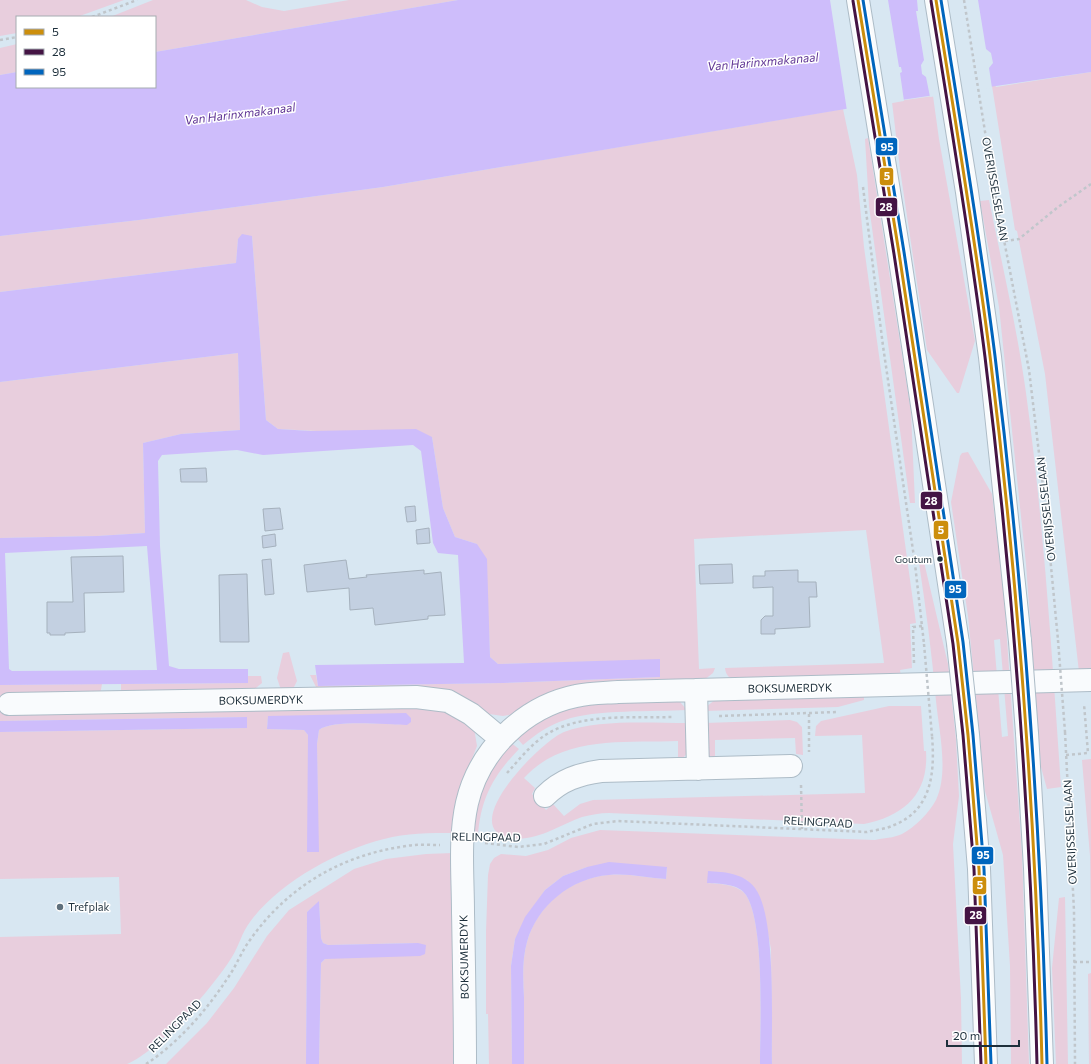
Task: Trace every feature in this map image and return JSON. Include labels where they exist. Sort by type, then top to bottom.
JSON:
[{"type":"main road","points":[[858,0],[880,133],[958,643],[968,735],[979,869],[986,1064]]},
{"type":"main road","points":[[936,0],[967,192],[990,357],[1020,641],[1035,868],[1042,1064]]},
{"type":"main road","name":"BOKSUMERDYK","points":[[465,1064],[474,843],[466,804],[480,769],[501,739],[518,723],[536,712],[576,696],[618,692],[1091,680]]},
{"type":"main road","points":[[696,690],[698,768]]},
{"type":"main road","name":"BOKSUMERDYK","points":[[4,704],[416,697],[448,701],[471,714],[501,739]]},
{"type":"main road","points":[[545,796],[564,781],[588,773],[800,762]]},
{"type":"path","points":[[95,16],[137,0]]},
{"type":"path","name":"OVERIJSSELSELAAN","points":[[964,0],[994,188],[1022,331],[1034,406],[1058,640],[1065,732],[1072,847],[1075,1064]]},
{"type":"path","points":[[0,40],[16,37]]},
{"type":"path","points":[[863,180],[865,215],[922,626],[912,627],[915,668]]},
{"type":"path","points":[[1005,241],[1019,239],[1058,207],[1091,184]]},
{"type":"path","points":[[906,507],[910,506]]},
{"type":"path","name":"RELINGPAAD","points":[[146,1064],[192,1024],[228,978],[249,941],[268,916],[286,897],[305,884],[336,867],[362,856],[407,846],[474,843],[518,847],[544,844],[593,824],[618,821],[867,832],[894,825],[910,816],[928,795],[934,760],[922,626]]},
{"type":"path","points":[[1060,696],[1068,696]]},
{"type":"path","points":[[928,700],[936,700]]},
{"type":"path","points":[[1066,755],[1088,753],[1084,706]]},
{"type":"path","points":[[503,779],[526,752],[547,734],[569,725],[597,719],[809,714],[840,711]]},
{"type":"path","points":[[800,762],[809,714]]},
{"type":"path","points":[[802,799],[802,829]]},
{"type":"path","points":[[474,843],[485,836]]},
{"type":"path","points":[[1074,962],[1091,962]]},
{"type":"shaded area","points":[[0,0],[124,0],[80,16],[16,16],[16,33],[0,36]]},
{"type":"shaded area","points":[[153,0],[246,0],[262,7],[284,11],[349,0],[458,0],[156,52],[156,16],[113,16]]},
{"type":"shaded area","points":[[16,44],[16,72],[0,75],[0,48]]},
{"type":"shaded area","points":[[1091,72],[1091,672],[1079,672],[1045,374],[1017,231],[1015,230],[992,86],[995,85],[996,87]]},
{"type":"shaded area","points":[[933,96],[939,139],[975,341],[959,393],[957,393],[927,350],[900,169],[892,102]]},
{"type":"shaded area","points":[[843,109],[857,175],[864,247],[916,623],[910,624],[912,668],[900,670],[901,676],[734,680],[728,676],[725,670],[725,668],[884,663],[866,530],[694,539],[699,669],[715,668],[713,673],[704,680],[503,716],[317,689],[310,675],[316,675],[318,686],[503,683],[660,677],[660,660],[498,664],[490,657],[489,628],[477,544],[455,537],[443,508],[432,437],[278,429],[266,420],[252,236],[238,239],[236,263],[0,292],[0,236],[139,220],[383,187]]},
{"type":"shaded area","points":[[868,138],[911,412],[915,503],[910,503],[869,206],[865,139]]},
{"type":"shaded area","points":[[989,200],[1018,344],[1026,393],[1038,491],[1047,590],[1061,787],[1047,789],[1041,767],[1026,564],[999,307],[980,201]]},
{"type":"shaded area","points":[[238,353],[240,430],[181,434],[143,443],[145,533],[97,536],[0,538],[0,382]]},
{"type":"shaded area","points":[[968,452],[992,494],[1004,597],[1022,854],[1029,1064],[1011,1064],[1010,966],[1003,855],[985,791],[968,616],[951,502],[960,456],[962,453]],"holes":[[[1000,639],[1008,736],[1002,737],[994,640]]]},
{"type":"shaded area","points":[[924,562],[948,664],[956,740],[959,796],[953,844],[961,999],[962,1064],[772,1064],[771,949],[763,908],[747,880],[707,883],[728,885],[743,891],[752,909],[759,951],[761,1001],[760,1064],[524,1064],[523,976],[525,949],[532,929],[547,905],[569,888],[594,877],[608,875],[630,875],[666,879],[667,868],[587,867],[563,876],[545,890],[515,939],[511,966],[512,1064],[489,1064],[488,1014],[486,1014],[488,875],[490,864],[494,858],[501,854],[526,856],[548,850],[571,838],[600,830],[875,840],[902,834],[916,824],[925,815],[936,800],[940,789],[943,765],[931,649],[919,563]]},
{"type":"shaded area","points":[[289,652],[297,681],[293,689],[281,690],[277,678],[283,653]]},
{"type":"shaded area","points":[[248,676],[261,676],[262,683],[252,691],[121,692],[121,684],[247,683]]},
{"type":"shaded area","points":[[102,684],[100,695],[0,696],[0,685]]},
{"type":"shaded area","points":[[864,696],[864,700],[838,707],[704,711],[706,707],[716,699]]},
{"type":"shaded area","points":[[675,700],[680,702],[687,710],[624,712],[577,716],[548,727],[523,745],[515,736],[552,714],[579,706],[620,701]]},
{"type":"shaded area","points":[[405,704],[443,709],[474,728],[477,746],[460,789],[453,815],[453,833],[409,834],[366,844],[329,860],[293,881],[262,907],[245,930],[234,953],[224,969],[184,1017],[154,1046],[140,1057],[127,1064],[0,1064],[0,937],[121,934],[119,877],[0,879],[0,732],[246,728],[247,717],[0,721],[0,711],[306,707]],"holes":[[[268,717],[407,725],[348,724],[326,727],[319,730],[317,744],[318,852],[308,735],[304,730],[267,729]]]},
{"type":"shaded area","points":[[889,706],[921,706],[924,751],[926,751],[926,766],[918,791],[911,801],[902,809],[891,815],[864,824],[606,813],[582,817],[548,832],[529,838],[520,839],[510,838],[496,831],[492,818],[497,802],[508,785],[522,767],[538,751],[564,732],[577,728],[608,723],[687,723],[687,753],[684,757],[678,758],[678,741],[616,742],[595,744],[557,754],[540,764],[524,778],[535,788],[532,794],[546,810],[553,804],[564,816],[580,804],[593,800],[865,793],[862,735],[815,736],[816,726],[821,721]]},
{"type":"shaded area","points":[[790,720],[797,722],[802,727],[803,755],[796,754],[795,738],[715,740],[715,757],[709,757],[706,754],[705,723]]},
{"type":"shaded area","points":[[510,742],[519,749],[495,778],[490,788],[482,810],[478,835],[471,833],[479,790]]},
{"type":"shaded area","points":[[1091,759],[1091,939],[1090,856],[1082,760]]},
{"type":"shaded area","points":[[453,853],[453,1064],[319,1064],[321,963],[330,957],[418,943],[328,945],[323,943],[321,938],[319,902],[307,912],[306,1064],[166,1064],[207,1023],[234,988],[267,936],[289,910],[354,869],[386,859],[426,854]]},
{"type":"shaded area","points":[[1065,897],[1068,1064],[1056,1064],[1052,968],[1059,898]]},
{"type":"shaded area","points":[[1091,973],[1091,1064],[1089,1064],[1088,974]]},
{"type":"water","name":"Van Harinxmakanaal","points":[[458,0],[1091,0],[1091,72],[881,103],[383,187],[139,220],[0,236],[0,75],[16,72],[16,88],[156,88],[156,52]]},
{"type":"water","points":[[242,234],[252,236],[266,420],[278,429],[311,431],[416,429],[432,437],[443,508],[455,537],[477,544],[487,559],[490,657],[498,664],[660,659],[660,677],[503,683],[318,686],[315,665],[464,663],[458,555],[438,553],[433,543],[421,451],[413,445],[263,455],[237,450],[162,455],[158,461],[160,546],[169,666],[179,669],[248,669],[248,683],[0,685],[0,538],[97,536],[145,533],[143,443],[181,434],[240,430],[238,353],[0,382],[0,292],[236,263],[238,239]],"holes":[[[147,546],[157,670],[12,671],[9,669],[5,553]]]},
{"type":"water","points":[[406,713],[411,718],[411,722],[407,725],[348,724],[326,727],[319,730],[317,744],[319,852],[307,852],[308,735],[304,730],[267,729],[268,716]]},
{"type":"water","points":[[247,717],[247,728],[0,732],[0,721]]},
{"type":"water","points":[[609,862],[667,867],[666,879],[623,875],[595,877],[569,888],[547,906],[532,929],[525,949],[523,970],[524,1064],[512,1064],[511,966],[515,939],[525,917],[545,890],[563,876],[587,867]]},
{"type":"water","points":[[708,871],[740,876],[755,888],[762,902],[767,922],[770,946],[772,1064],[760,1064],[761,1002],[759,951],[752,909],[746,895],[738,888],[723,884],[707,883]]},
{"type":"water","points":[[319,901],[321,938],[323,943],[328,945],[418,943],[426,945],[425,954],[420,956],[325,959],[321,963],[319,1064],[306,1064],[307,912]]},
{"type":"pier","points":[[830,0],[888,0],[899,67],[901,67],[902,72],[900,73],[904,101],[847,111]]},
{"type":"pier","points":[[917,0],[978,0],[986,49],[991,53],[993,63],[989,68],[992,88],[930,97],[926,77],[922,74],[921,65],[924,60],[916,11],[918,11]]},
{"type":"building","points":[[206,468],[207,482],[181,482],[180,469]]},
{"type":"building","points":[[415,506],[416,521],[407,522],[405,507]]},
{"type":"building","points":[[280,508],[283,529],[265,531],[263,509]]},
{"type":"building","points":[[429,528],[430,543],[417,544],[416,530]]},
{"type":"building","points":[[275,534],[276,546],[263,548],[262,536]]},
{"type":"building","points":[[123,556],[124,592],[84,593],[85,632],[65,633],[65,635],[50,635],[50,633],[47,633],[47,602],[73,602],[71,557]]},
{"type":"building","points":[[271,559],[274,594],[265,595],[262,560]]},
{"type":"building","points":[[346,560],[349,579],[367,577],[366,575],[424,570],[424,574],[441,572],[445,615],[428,616],[428,619],[375,625],[373,608],[350,610],[349,588],[307,592],[304,565]]},
{"type":"building","points":[[732,564],[733,583],[700,584],[699,565]]},
{"type":"building","points":[[798,570],[798,582],[816,582],[817,597],[809,597],[810,627],[775,629],[775,634],[761,634],[761,620],[765,616],[773,616],[773,587],[753,588],[753,576],[765,576],[765,571]]},
{"type":"building","points":[[247,574],[249,642],[220,642],[219,575]]},
{"type":"transit line","name":"5","points":[[858,0],[899,253],[958,643],[968,735],[979,869],[986,1064]]},
{"type":"transit line","name":"95","points":[[863,0],[904,252],[963,642],[973,735],[984,869],[991,1064]]},
{"type":"transit line","name":"5","points":[[936,0],[978,267],[990,356],[1010,532],[1031,798],[1042,1064]]},
{"type":"transit line","name":"95","points":[[941,0],[983,267],[995,356],[1015,532],[1036,798],[1047,1064]]},
{"type":"transit line","name":"28","points":[[853,1],[894,254],[953,644],[963,735],[974,869],[981,1064]]},
{"type":"transit line","name":"28","points":[[931,1],[973,268],[985,357],[1005,533],[1026,798],[1037,1064]]},
{"type":"place","name":"Goutum","points":[[940,559]]},
{"type":"place","name":"Trefplak","points":[[60,907]]}]
